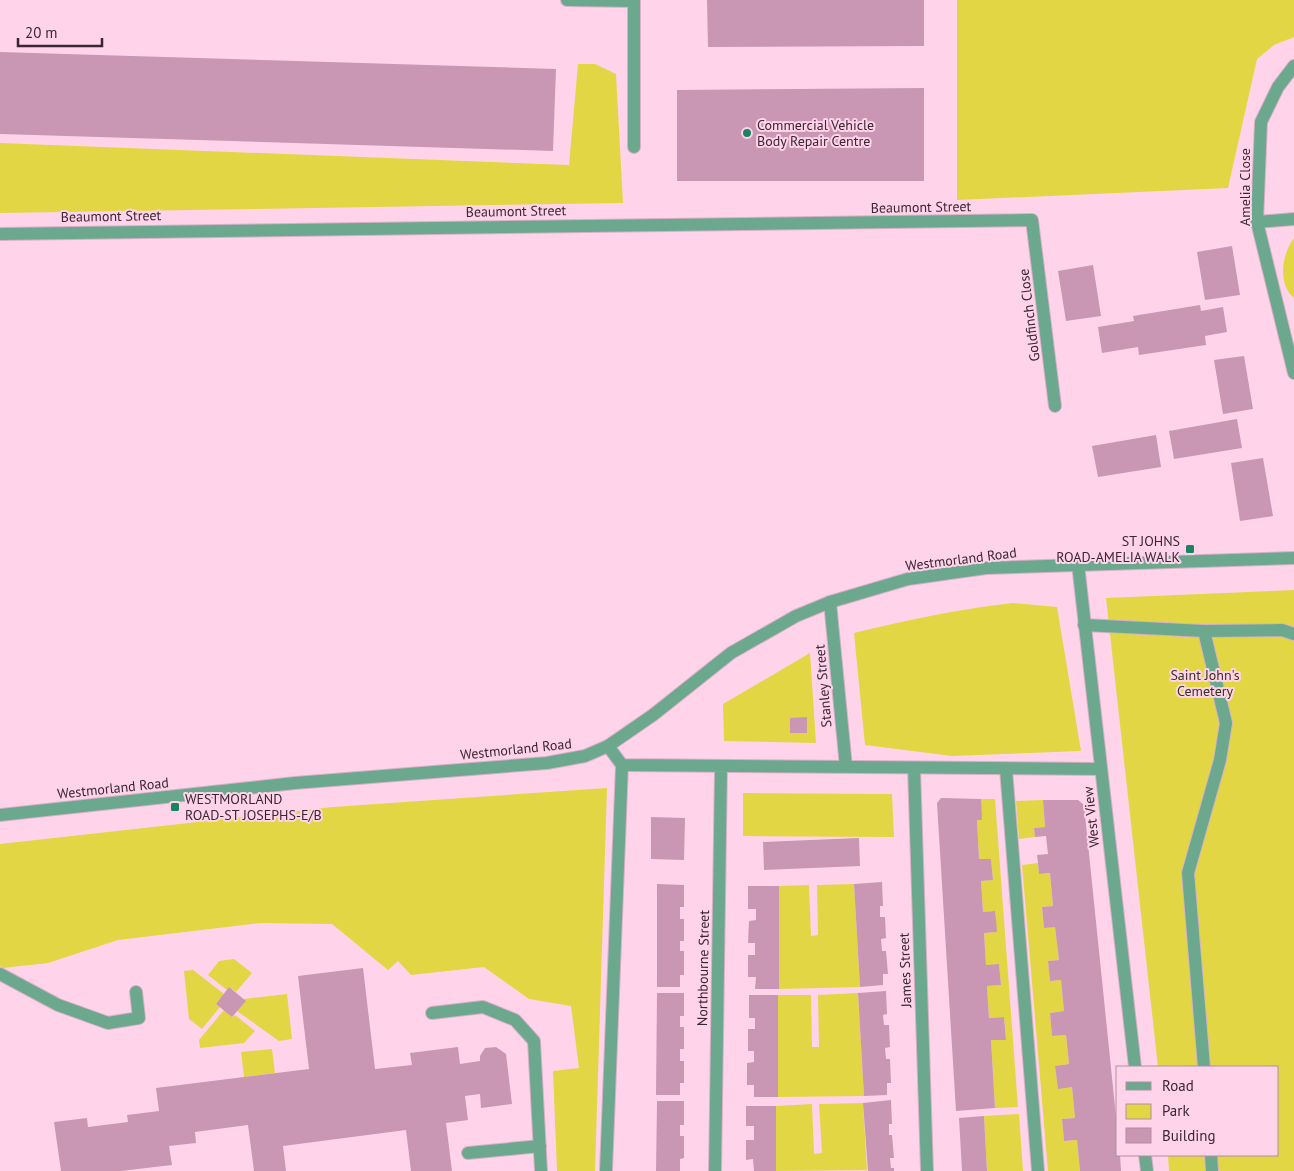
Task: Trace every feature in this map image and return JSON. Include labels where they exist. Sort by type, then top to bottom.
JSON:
[{"type":"street","points":[[566,0],[634,1],[634,147]]},
{"type":"street","name":"Amelia Close","points":[[1294,66],[1278,87],[1261,122],[1256,222],[1294,373]]},
{"type":"street","points":[[1256,222],[1294,219]]},
{"type":"street","name":"Beaumont Street","points":[[0,234],[16,232],[1032,220]]},
{"type":"street","name":"Goldfinch Close","points":[[1032,220],[1055,406]]},
{"type":"street","name":"Westmorland Road","points":[[0,815],[295,783],[547,763],[585,756],[608,746],[653,715],[731,653],[796,616],[830,602],[908,579],[986,568],[1294,558]]},
{"type":"street","name":"West View","points":[[1078,564],[1135,1066]]},
{"type":"street","name":"Stanley Street","points":[[830,602],[846,767]]},
{"type":"street","points":[[1084,625],[1204,631],[1282,630],[1294,634]]},
{"type":"street","points":[[1204,631],[1226,723],[1220,760],[1188,873],[1204,1066]]},
{"type":"street","points":[[606,1171],[622,765],[608,746]]},
{"type":"street","points":[[622,765],[1101,769]]},
{"type":"street","name":"Northbourne Street","points":[[714,1171],[721,766]]},
{"type":"street","name":"James Street","points":[[914,768],[927,1171]]},
{"type":"street","points":[[1006,769],[1038,1171]]},
{"type":"street","points":[[0,974],[58,1005],[108,1023],[140,1018],[136,992]]},
{"type":"street","points":[[432,1013],[483,1007],[516,1020],[534,1041],[541,1171]]},
{"type":"street","points":[[468,1153],[540,1146]]},
{"type":"street","points":[[1145,1156],[1147,1171]]},
{"type":"street","points":[[1210,1156],[1212,1171]]},
{"type":"green space","points":[[957,0],[1294,0],[1294,37],[1274,45],[1257,59],[1228,188],[957,200]]},
{"type":"green space","points":[[578,64],[595,64],[616,74],[623,203],[0,213],[0,143],[569,165]]},
{"type":"green space","points":[[1294,238],[1294,298],[1285,285],[1283,268],[1284,260]]},
{"type":"green space","name":"Saint John's Cemetery","points":[[1294,590],[1294,1171],[1169,1171],[1168,1156],[1279,1156],[1279,1066],[1158,1066],[1106,598]]},
{"type":"green space","points":[[1013,603],[1057,607],[1081,751],[952,756],[865,745],[854,633],[933,615]]},
{"type":"green space","points":[[810,653],[816,743],[724,741],[723,704]]},
{"type":"green space","points":[[607,788],[595,1171],[557,1171],[553,1071],[579,1068],[571,1006],[529,999],[484,967],[411,975],[398,961],[388,970],[332,924],[261,923],[118,940],[48,963],[3,968],[0,966],[0,844],[333,807]]},
{"type":"green space","points":[[743,793],[892,794],[894,837],[743,836]]},
{"type":"green space","points":[[981,799],[995,799],[1018,1107],[995,1108],[991,1040],[1006,1039],[1004,1017],[989,1018],[987,986],[1001,985],[999,965],[986,965],[984,933],[996,932],[995,911],[983,912],[981,881],[993,880],[991,859],[979,859],[977,820]]},
{"type":"green space","points":[[1043,800],[1045,827],[1034,828],[1035,837],[1019,839],[1016,801]]},
{"type":"green space","points":[[1038,863],[1039,874],[1050,873],[1053,906],[1042,907],[1044,927],[1055,927],[1059,960],[1048,961],[1050,981],[1061,980],[1064,1011],[1050,1013],[1052,1036],[1066,1035],[1069,1064],[1055,1066],[1058,1088],[1072,1087],[1075,1118],[1062,1119],[1064,1141],[1077,1140],[1080,1171],[1048,1171],[1022,865]]},
{"type":"green space","points":[[854,884],[860,987],[779,989],[779,886],[809,885],[811,936],[818,935],[817,885]]},
{"type":"green space","points":[[234,959],[252,973],[236,992],[229,987],[227,990],[208,975],[219,961]]},
{"type":"green space","points":[[193,970],[224,994],[216,1004],[220,1007],[202,1029],[189,1019],[184,971]]},
{"type":"green space","points":[[858,993],[864,1096],[778,1097],[778,995],[811,995],[812,1047],[819,1047],[818,995]]},
{"type":"green space","points":[[287,994],[292,1039],[279,1041],[237,1011],[244,999]]},
{"type":"green space","points":[[224,1010],[232,1017],[235,1015],[255,1031],[244,1043],[200,1048],[199,1040]]},
{"type":"green space","points":[[272,1049],[275,1073],[244,1077],[241,1052]]},
{"type":"green space","points":[[863,1103],[867,1170],[776,1171],[776,1106],[812,1104],[814,1154],[822,1153],[819,1104]]},
{"type":"green space","points":[[1019,1114],[1023,1171],[987,1171],[984,1116]]},
{"type":"building","points":[[707,0],[924,0],[924,46],[708,47]]},
{"type":"building","points":[[0,52],[556,69],[553,151],[0,134]]},
{"type":"building","points":[[924,88],[924,181],[677,181],[677,90]]},
{"type":"building","points":[[1232,246],[1240,295],[1205,300],[1197,252]]},
{"type":"building","points":[[1093,265],[1101,316],[1066,321],[1058,271]]},
{"type":"building","points":[[1200,305],[1201,311],[1223,307],[1227,332],[1205,336],[1206,345],[1139,355],[1138,347],[1102,353],[1098,327],[1134,321],[1133,316]]},
{"type":"building","points":[[1244,356],[1253,409],[1223,414],[1214,360]]},
{"type":"building","points":[[1237,419],[1242,448],[1174,459],[1169,431]]},
{"type":"building","points":[[1156,435],[1161,467],[1098,477],[1092,446]]},
{"type":"building","points":[[1263,458],[1273,516],[1240,521],[1231,463]]},
{"type":"building","points":[[807,717],[807,733],[790,733],[790,718]]},
{"type":"building","points":[[941,798],[981,799],[982,820],[977,820],[979,859],[991,859],[993,880],[981,881],[983,912],[995,911],[997,932],[984,933],[986,965],[999,964],[1001,985],[987,986],[989,1018],[1004,1017],[1006,1040],[991,1040],[995,1108],[956,1111],[937,803]]},
{"type":"building","points":[[1043,800],[1078,800],[1084,805],[1116,1117],[1116,1156],[1120,1156],[1121,1171],[1080,1171],[1077,1140],[1064,1141],[1062,1119],[1075,1118],[1072,1087],[1058,1089],[1055,1066],[1069,1064],[1066,1035],[1052,1036],[1050,1013],[1064,1011],[1061,980],[1050,981],[1049,972],[1048,961],[1059,960],[1055,927],[1044,928],[1042,907],[1053,906],[1050,873],[1039,874],[1037,855],[1048,854],[1046,836],[1035,837],[1034,828],[1045,827]]},
{"type":"building","points":[[651,817],[685,818],[684,860],[651,859]]},
{"type":"building","points":[[859,838],[860,866],[764,870],[763,842]]},
{"type":"building","points":[[882,882],[883,906],[880,906],[880,917],[885,917],[886,938],[881,939],[882,951],[886,951],[888,974],[883,974],[883,985],[860,987],[854,884]]},
{"type":"building","points":[[657,884],[684,885],[684,907],[680,907],[680,919],[684,919],[684,941],[680,941],[680,951],[684,951],[684,975],[680,975],[680,987],[657,987]]},
{"type":"building","points":[[748,886],[779,886],[779,989],[755,989],[756,977],[748,977],[748,955],[755,955],[755,943],[748,943],[749,921],[756,920],[756,909],[748,909]]},
{"type":"building","points":[[363,968],[375,1069],[412,1065],[410,1053],[458,1047],[460,1064],[480,1061],[480,1056],[485,1048],[496,1047],[506,1054],[512,1104],[481,1108],[480,1094],[465,1096],[468,1120],[446,1123],[452,1171],[411,1171],[406,1130],[283,1146],[286,1171],[254,1171],[248,1125],[195,1132],[196,1143],[169,1146],[172,1165],[121,1171],[61,1171],[54,1122],[87,1118],[88,1127],[128,1122],[127,1115],[159,1111],[156,1088],[309,1069],[298,976]]},
{"type":"building","points":[[229,987],[246,1001],[232,1017],[216,1004]]},
{"type":"building","points":[[886,991],[887,1014],[883,1015],[884,1025],[889,1025],[890,1047],[885,1048],[886,1059],[890,1059],[891,1083],[887,1083],[887,1095],[864,1096],[858,993]]},
{"type":"building","points":[[657,993],[684,993],[684,1016],[680,1016],[680,1027],[684,1027],[684,1049],[680,1049],[680,1061],[684,1061],[684,1083],[680,1083],[680,1095],[656,1095]]},
{"type":"building","points":[[749,995],[778,995],[778,1097],[754,1097],[754,1085],[747,1085],[747,1063],[754,1062],[754,1051],[748,1051],[748,1029],[755,1029],[755,1018],[749,1018]]},
{"type":"building","points":[[891,1100],[892,1124],[889,1124],[889,1135],[892,1135],[894,1158],[890,1158],[891,1168],[894,1168],[894,1171],[868,1171],[863,1103]]},
{"type":"building","points":[[657,1101],[684,1101],[684,1125],[680,1125],[680,1136],[684,1136],[684,1158],[680,1159],[680,1171],[656,1171]]},
{"type":"building","points":[[746,1106],[776,1106],[776,1171],[754,1171],[753,1159],[746,1160],[746,1140],[754,1140],[754,1126],[746,1126]]},
{"type":"building","points":[[984,1116],[987,1171],[962,1171],[959,1118]]},
{"type":"place","name":"Commercial Vehicle Body Repair Centre","points":[[747,133]]},
{"type":"place","name":"ST JOHNS ROAD-AMELIA WALK","points":[[1190,549]]},
{"type":"place","name":"WESTMORLAND ROAD-ST JOSEPHS-E/B","points":[[175,807]]}]
